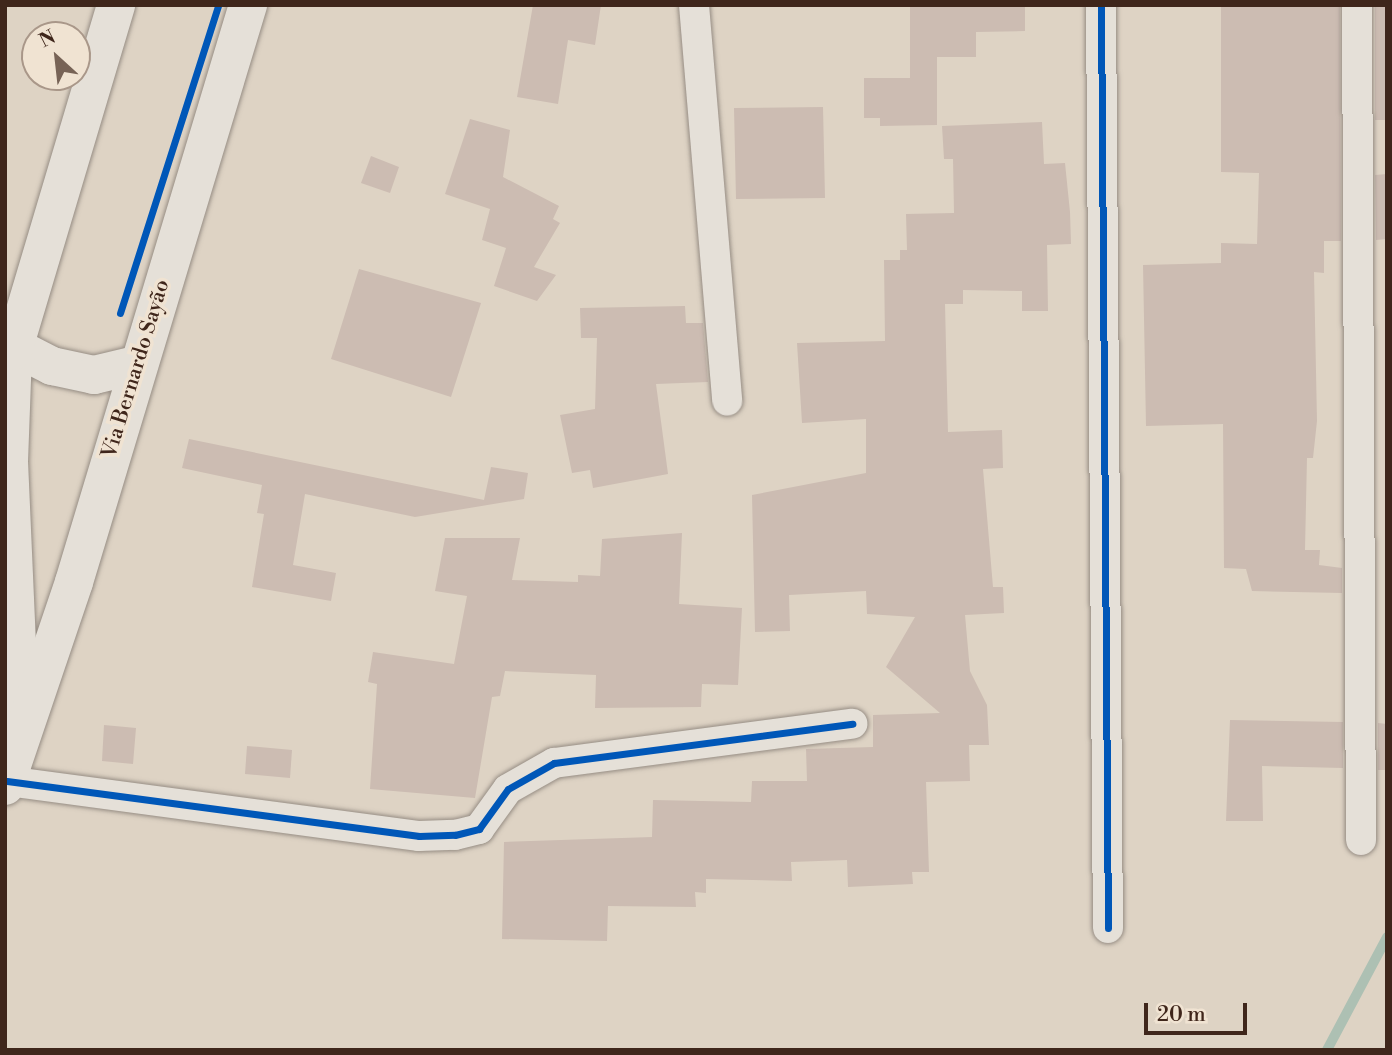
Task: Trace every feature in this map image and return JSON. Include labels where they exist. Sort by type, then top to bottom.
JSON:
[{"type":"main road","name":"Via Bernardo Sayão","points":[[21,732],[9,462],[9,346],[116,5]]},
{"type":"main road","name":"Via Bernardo Sayão","points":[[6,784],[21,732],[74,582],[136,365],[248,5]]},
{"type":"main road","points":[[9,346],[94,375],[136,365]]},
{"type":"street","points":[[694,5],[727,401]]},
{"type":"street","points":[[1101,5],[1108,928]]},
{"type":"street","points":[[1357,5],[1361,840]]},
{"type":"street","points":[[6,784],[419,836],[455,835],[479,829],[508,789],[554,763],[852,724]]},
{"type":"building","points":[[533,5],[601,5],[595,45],[568,40],[558,104],[517,97]]},
{"type":"building","points":[[910,5],[1025,5],[1025,31],[976,32],[976,57],[937,57],[937,125],[880,126],[880,118],[864,118],[864,78],[910,78]]},
{"type":"building","points":[[1221,5],[1340,5],[1341,241],[1324,241],[1324,273],[1314,272],[1317,421],[1313,458],[1307,458],[1305,550],[1320,550],[1319,565],[1342,568],[1342,593],[1252,591],[1246,569],[1224,568],[1223,424],[1146,426],[1143,265],[1221,263],[1221,243],[1257,244],[1259,173],[1221,172]]},
{"type":"building","points":[[1375,5],[1387,5],[1387,120],[1375,120]]},
{"type":"building","points":[[823,107],[825,198],[736,199],[734,108]]},
{"type":"building","points":[[470,119],[510,130],[503,177],[559,206],[553,219],[560,223],[534,267],[556,275],[537,301],[494,286],[506,248],[482,240],[490,209],[445,194]]},
{"type":"building","points":[[1042,122],[1044,164],[1065,163],[1070,212],[1071,244],[1047,245],[1048,311],[1022,311],[1022,291],[963,290],[963,304],[945,304],[948,432],[1002,430],[1003,468],[983,469],[993,587],[1003,587],[1004,613],[965,615],[970,671],[987,705],[989,745],[969,745],[970,781],[926,782],[929,872],[912,872],[913,884],[848,887],[847,860],[791,862],[792,881],[706,879],[706,893],[695,892],[696,907],[608,906],[607,941],[502,939],[504,842],[652,837],[653,800],[751,802],[752,781],[807,781],[806,749],[873,747],[873,715],[940,713],[886,667],[915,617],[867,614],[866,591],[789,595],[790,631],[755,632],[752,495],[866,473],[866,419],[802,423],[797,343],[885,341],[884,260],[900,260],[900,250],[907,250],[906,214],[954,213],[953,159],[944,159],[942,126]]},
{"type":"building","points":[[371,156],[399,167],[390,193],[361,183]]},
{"type":"building","points":[[1387,174],[1387,239],[1376,240],[1375,175]]},
{"type":"building","points":[[359,269],[481,303],[451,397],[331,359]]},
{"type":"building","points":[[685,306],[686,323],[703,323],[708,382],[656,384],[668,474],[593,488],[590,470],[572,473],[560,415],[595,409],[597,338],[581,338],[580,308]]},
{"type":"building","points":[[189,439],[484,500],[491,467],[528,473],[524,499],[415,517],[305,494],[293,565],[336,573],[331,601],[252,587],[264,514],[257,513],[262,485],[182,468]]},
{"type":"building","points":[[682,533],[679,604],[742,608],[738,685],[702,684],[701,707],[595,708],[596,675],[505,671],[500,696],[492,697],[475,798],[370,789],[377,684],[368,682],[373,652],[454,664],[467,596],[435,591],[445,538],[520,538],[512,580],[578,582],[578,575],[600,576],[602,539]]},
{"type":"building","points":[[1230,720],[1343,722],[1343,768],[1262,766],[1263,821],[1226,821]]},
{"type":"building","points":[[1378,723],[1387,724],[1387,770],[1378,770]]},
{"type":"building","points":[[104,725],[136,728],[133,764],[102,761]]},
{"type":"building","points":[[247,746],[292,750],[290,778],[245,774]]},
{"type":"waterway","points":[[1327,1050],[1387,937]]},
{"type":"cycle path","points":[[120,313],[218,5]]},
{"type":"cycle path","points":[[1101,5],[1108,928]]},
{"type":"cycle path","points":[[7,781],[419,836],[455,835],[479,829],[508,789],[554,763],[852,724]]}]
